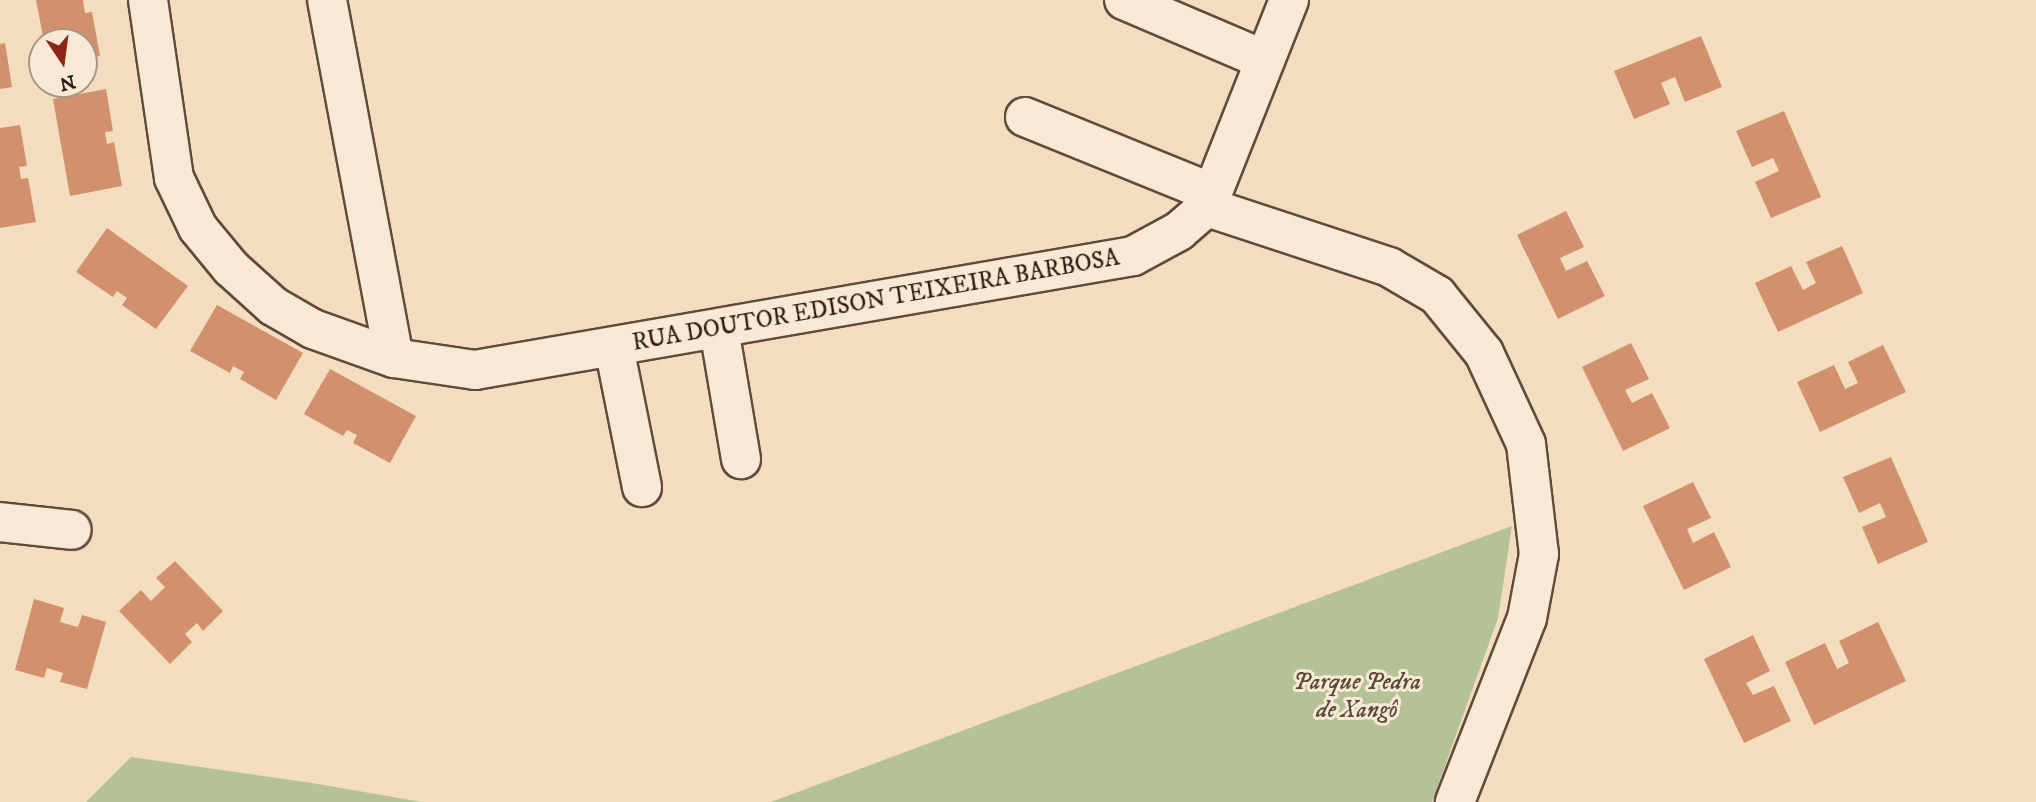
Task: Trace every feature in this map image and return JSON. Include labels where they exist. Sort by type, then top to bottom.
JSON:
[{"type":"street","name":"RUA DOUTOR EDISON TEIXEIRA BARBOSA","points":[[148,0],[174,178],[198,228],[273,306],[313,329],[394,358],[475,370],[719,330],[1133,256],[1179,231],[1209,200],[1289,0]]},
{"type":"street","points":[[327,0],[394,358]]},
{"type":"street","points":[[1124,0],[1265,60]]},
{"type":"street","points":[[1025,117],[1209,200],[1415,278],[1455,314],[1484,353],[1512,411],[1536,492],[1539,554],[1514,654],[1455,802]]},
{"type":"street","points":[[719,330],[741,459]]},
{"type":"street","points":[[614,347],[642,487]]},
{"type":"street","points":[[0,522],[72,530]]},
{"type":"green space","name":"Parque Pedra de Xangô","points":[[1512,526],[1498,618],[1432,802],[771,802]]},
{"type":"green space","points":[[131,757],[312,783],[422,802],[86,802]]},
{"type":"building","points":[[36,0],[83,0],[85,13],[92,12],[95,28],[41,28]]},
{"type":"building","points":[[1701,36],[1722,87],[1685,102],[1675,77],[1661,83],[1670,104],[1634,119],[1614,71]]},
{"type":"building","points":[[5,43],[12,87],[0,89],[0,44]]},
{"type":"building","points":[[106,89],[113,131],[105,132],[107,144],[114,142],[122,186],[70,196],[53,99],[98,98],[98,91]]},
{"type":"building","points":[[1784,111],[1821,197],[1771,218],[1755,182],[1779,171],[1773,158],[1752,167],[1736,131]]},
{"type":"building","points":[[20,125],[27,166],[19,167],[21,179],[28,178],[36,222],[0,228],[0,128]]},
{"type":"building","points":[[1566,211],[1584,247],[1560,258],[1566,271],[1587,261],[1605,296],[1558,319],[1517,235]]},
{"type":"building","points":[[107,228],[188,286],[156,329],[122,305],[127,298],[117,291],[113,297],[76,272]]},
{"type":"building","points":[[1842,246],[1863,293],[1778,332],[1755,283],[1791,266],[1803,290],[1816,283],[1806,262]]},
{"type":"building","points":[[217,305],[303,353],[276,400],[240,379],[244,372],[233,366],[230,373],[190,351]]},
{"type":"building","points":[[1631,343],[1649,379],[1625,390],[1632,403],[1652,393],[1670,428],[1623,451],[1582,367]]},
{"type":"building","points":[[1883,345],[1906,392],[1820,432],[1797,382],[1834,365],[1845,389],[1858,383],[1848,362]]},
{"type":"building","points":[[330,369],[416,416],[390,463],[353,443],[357,435],[347,430],[343,436],[304,414]]},
{"type":"building","points":[[1891,457],[1928,542],[1878,564],[1862,527],[1886,517],[1880,503],[1859,513],[1843,477]]},
{"type":"building","points":[[1693,482],[1711,518],[1687,529],[1693,543],[1714,532],[1731,567],[1684,590],[1643,506]]},
{"type":"building","points":[[175,561],[223,611],[203,631],[197,623],[185,634],[192,642],[170,664],[119,611],[141,590],[151,601],[165,587],[156,578]]},
{"type":"building","points":[[34,599],[64,608],[60,622],[78,627],[82,615],[106,622],[87,689],[60,682],[63,673],[47,668],[44,678],[15,670]]},
{"type":"building","points":[[1878,622],[1906,681],[1814,725],[1785,662],[1825,643],[1837,669],[1849,663],[1839,641]]},
{"type":"building","points":[[1753,635],[1770,671],[1746,683],[1753,695],[1774,686],[1791,721],[1744,743],[1704,659]]}]
